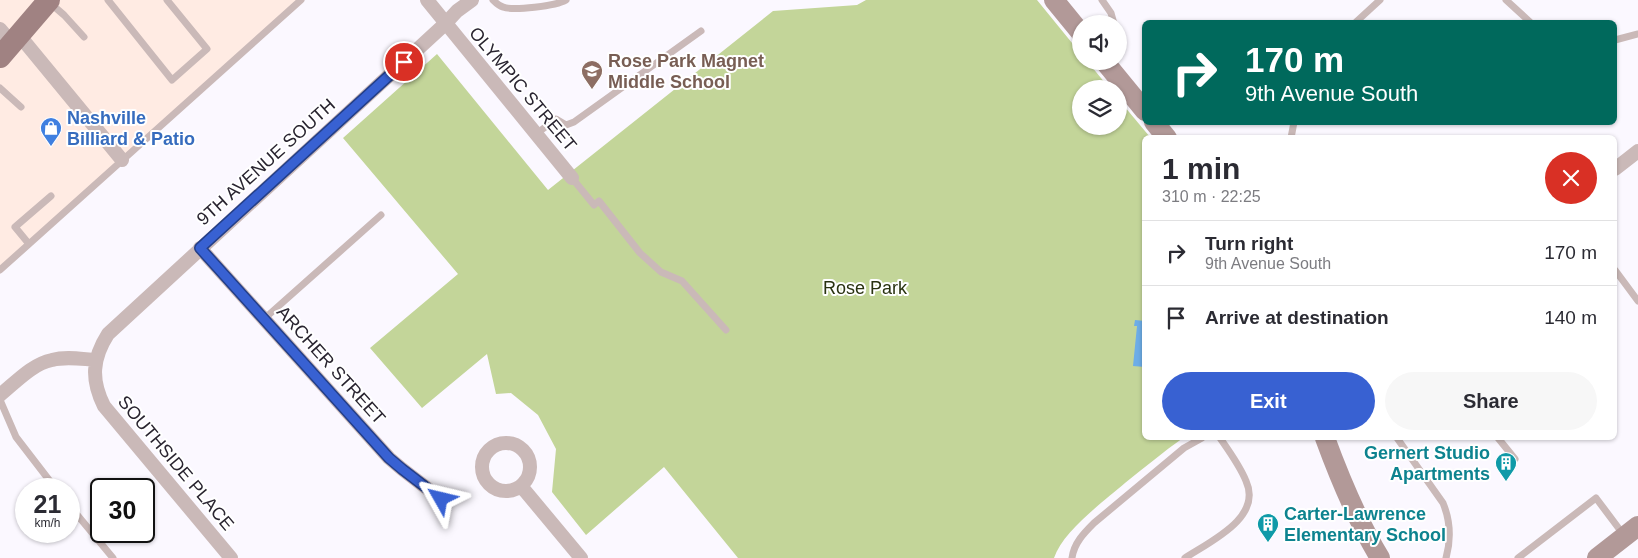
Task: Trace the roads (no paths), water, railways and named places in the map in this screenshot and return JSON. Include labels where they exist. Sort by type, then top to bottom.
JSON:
[{"type":"main road","points":[[8,41],[48,1]]},
{"type":"street","name":"OLYMPIC STREET","points":[[426,0],[572,178]]},
{"type":"street","name":"9TH AVENUE SOUTH","points":[[96,360],[101,345],[108,334],[472,0]]},
{"type":"street","points":[[1054,0],[1072,22]]},
{"type":"street","points":[[8,41],[122,160]]},
{"type":"street","points":[[1111,70],[1142,107]]},
{"type":"street","points":[[1156,125],[1165,135]]},
{"type":"street","points":[[1617,167],[1638,151]]},
{"type":"street","name":"ARCHER STREET","points":[[200,248],[389,458],[441,499]]},
{"type":"street","points":[[0,395],[35,367],[51,360],[69,358],[96,360]]},
{"type":"street","name":"SOUTHSIDE PLACE","points":[[96,360],[96,391],[104,406],[230,558]]},
{"type":"street","points":[[1326,440],[1344,489],[1380,558]]},
{"type":"street","points":[[521,486],[581,558]]},
{"type":"street","points":[[1597,558],[1631,531]]},
{"type":"lane","points":[[108,0],[172,80],[208,50],[168,0]]},
{"type":"lane","points":[[0,270],[301,0]]},
{"type":"lane","points":[[493,0],[506,8],[546,6],[558,4],[566,0]]},
{"type":"lane","points":[[1102,0],[1112,15]]},
{"type":"lane","points":[[1358,20],[1380,0]]},
{"type":"lane","points":[[1506,0],[1528,20]]},
{"type":"lane","points":[[48,1],[84,37]]},
{"type":"lane","points":[[536,134],[556,119],[566,125],[574,122],[701,31]]},
{"type":"lane","points":[[1617,39],[1638,34]]},
{"type":"lane","points":[[0,88],[22,106]]},
{"type":"lane","points":[[572,178],[594,205],[599,201],[640,253],[661,272],[682,281],[726,330]]},
{"type":"lane","points":[[29,244],[14,227],[51,196]]},
{"type":"lane","points":[[264,319],[381,215]]},
{"type":"lane","points":[[1617,273],[1638,300]]},
{"type":"lane","points":[[0,400],[16,436],[48,478]]},
{"type":"lane","points":[[1072,558],[1074,549],[1082,534],[1184,448],[1198,440]]},
{"type":"lane","points":[[1185,558],[1234,526],[1242,516],[1247,505],[1249,494],[1247,482],[1221,440]]},
{"type":"lane","points":[[1398,440],[1444,503],[1449,531],[1446,558]]},
{"type":"lane","points":[[1500,440],[1515,459]]},
{"type":"lane","points":[[1518,558],[1596,498],[1631,531]]},
{"type":"lane","points":[[80,518],[113,558]]},
{"type":"water","points":[[1135,320],[1142,321],[1142,367],[1133,366],[1137,326],[1134,326]]},
{"type":"place","name":"Rose Park Magnet Middle School","points":[[592,90]]},
{"type":"place","name":"Nashville Billiard & Patio","points":[[51,147]]},
{"type":"place","name":"Gernert Studio Apartments","points":[[1506,482]]},
{"type":"place","name":"Carter-Lawrence Elementary School","points":[[1268,543]]},
{"type":"park label","name":"Rose Park","points":[[865,288]]}]
